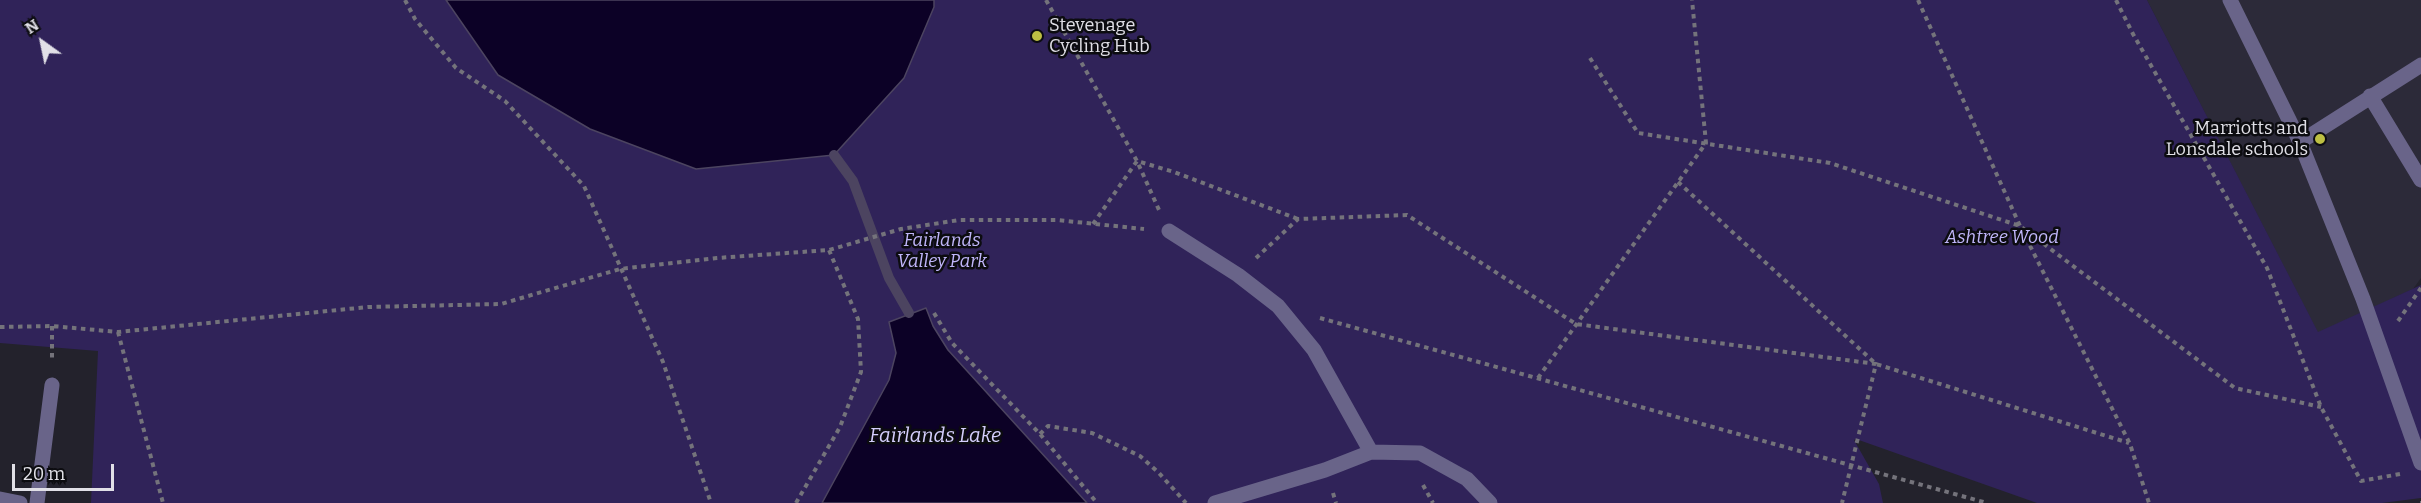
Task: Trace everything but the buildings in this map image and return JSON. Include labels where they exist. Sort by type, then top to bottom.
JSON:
[{"type":"lane","points":[[2230,0],[2300,142],[2363,299],[2416,468]]},
{"type":"lane","points":[[2300,142],[2421,65]]},
{"type":"lane","points":[[2370,96],[2421,180]]},
{"type":"lane","points":[[1169,231],[1238,275],[1278,306],[1314,350],[1371,452]]},
{"type":"lane","points":[[37,503],[52,386]]},
{"type":"lane","points":[[1215,503],[1325,470],[1371,452],[1420,453],[1467,479],[1490,503]]},
{"type":"lane","points":[[0,499],[20,503]]},
{"type":"path","points":[[405,0],[415,19],[456,68],[505,101],[584,186],[663,362],[711,503]]},
{"type":"path","points":[[0,327],[52,327],[118,332],[368,307],[501,304],[620,269],[717,258],[829,250],[901,229],[958,220],[1057,220],[1169,231],[1137,160],[1046,0]]},
{"type":"path","points":[[1538,378],[1706,144],[1692,0]]},
{"type":"path","points":[[1918,0],[2020,226],[2130,444],[2149,503]]},
{"type":"path","points":[[2116,0],[2133,34],[2267,268],[2321,407],[2361,481],[2416,468]]},
{"type":"path","points":[[1590,58],[1638,133],[1830,163],[2020,226],[2235,388],[2321,407]]},
{"type":"path","points":[[1137,160],[1298,219],[1407,215],[1576,324],[1876,364],[2130,444]]},
{"type":"path","points":[[1093,224],[1137,160]]},
{"type":"path","points":[[1678,182],[1876,364]]},
{"type":"path","points":[[1238,275],[1298,219]]},
{"type":"path","points":[[796,503],[840,427],[861,372],[858,319],[829,250]]},
{"type":"path","points":[[1278,306],[1987,503]]},
{"type":"path","points":[[934,314],[952,343],[1040,434],[1097,503]]},
{"type":"path","points":[[52,327],[52,386]]},
{"type":"path","points":[[118,332],[163,503]]},
{"type":"path","points":[[1842,503],[1876,364]]},
{"type":"path","points":[[1040,434],[1048,426],[1092,433],[1140,456],[1186,503]]},
{"type":"shaded area","name":"Marriotts and Lonsdale schools","points":[[2147,0],[2421,0],[2421,278],[2413,289],[2318,333]]},
{"type":"green space","name":"Fairlands Valley Park","points":[[0,0],[2147,0],[2318,332],[2421,285],[2421,498],[2382,503],[2037,503],[1856,439],[1854,440],[1879,484],[1883,503],[91,503],[98,351],[0,343]]},
{"type":"water","points":[[446,0],[934,0],[934,7],[904,78],[834,155],[696,169],[590,129],[498,75]]},
{"type":"water","name":"Fairlands Lake","points":[[926,308],[933,326],[948,350],[1087,503],[822,503],[889,380],[896,353],[889,322]]},
{"type":"waterway","points":[[834,155],[853,181],[889,278],[909,313]]},
{"type":"place","name":"Stevenage Cycling Hub","points":[[1037,36]]},
{"type":"place","name":"Marriotts and Lonsdale schools","points":[[2320,139]]},
{"type":"park label","name":"Ashtree Wood","points":[[2002,238]]}]
